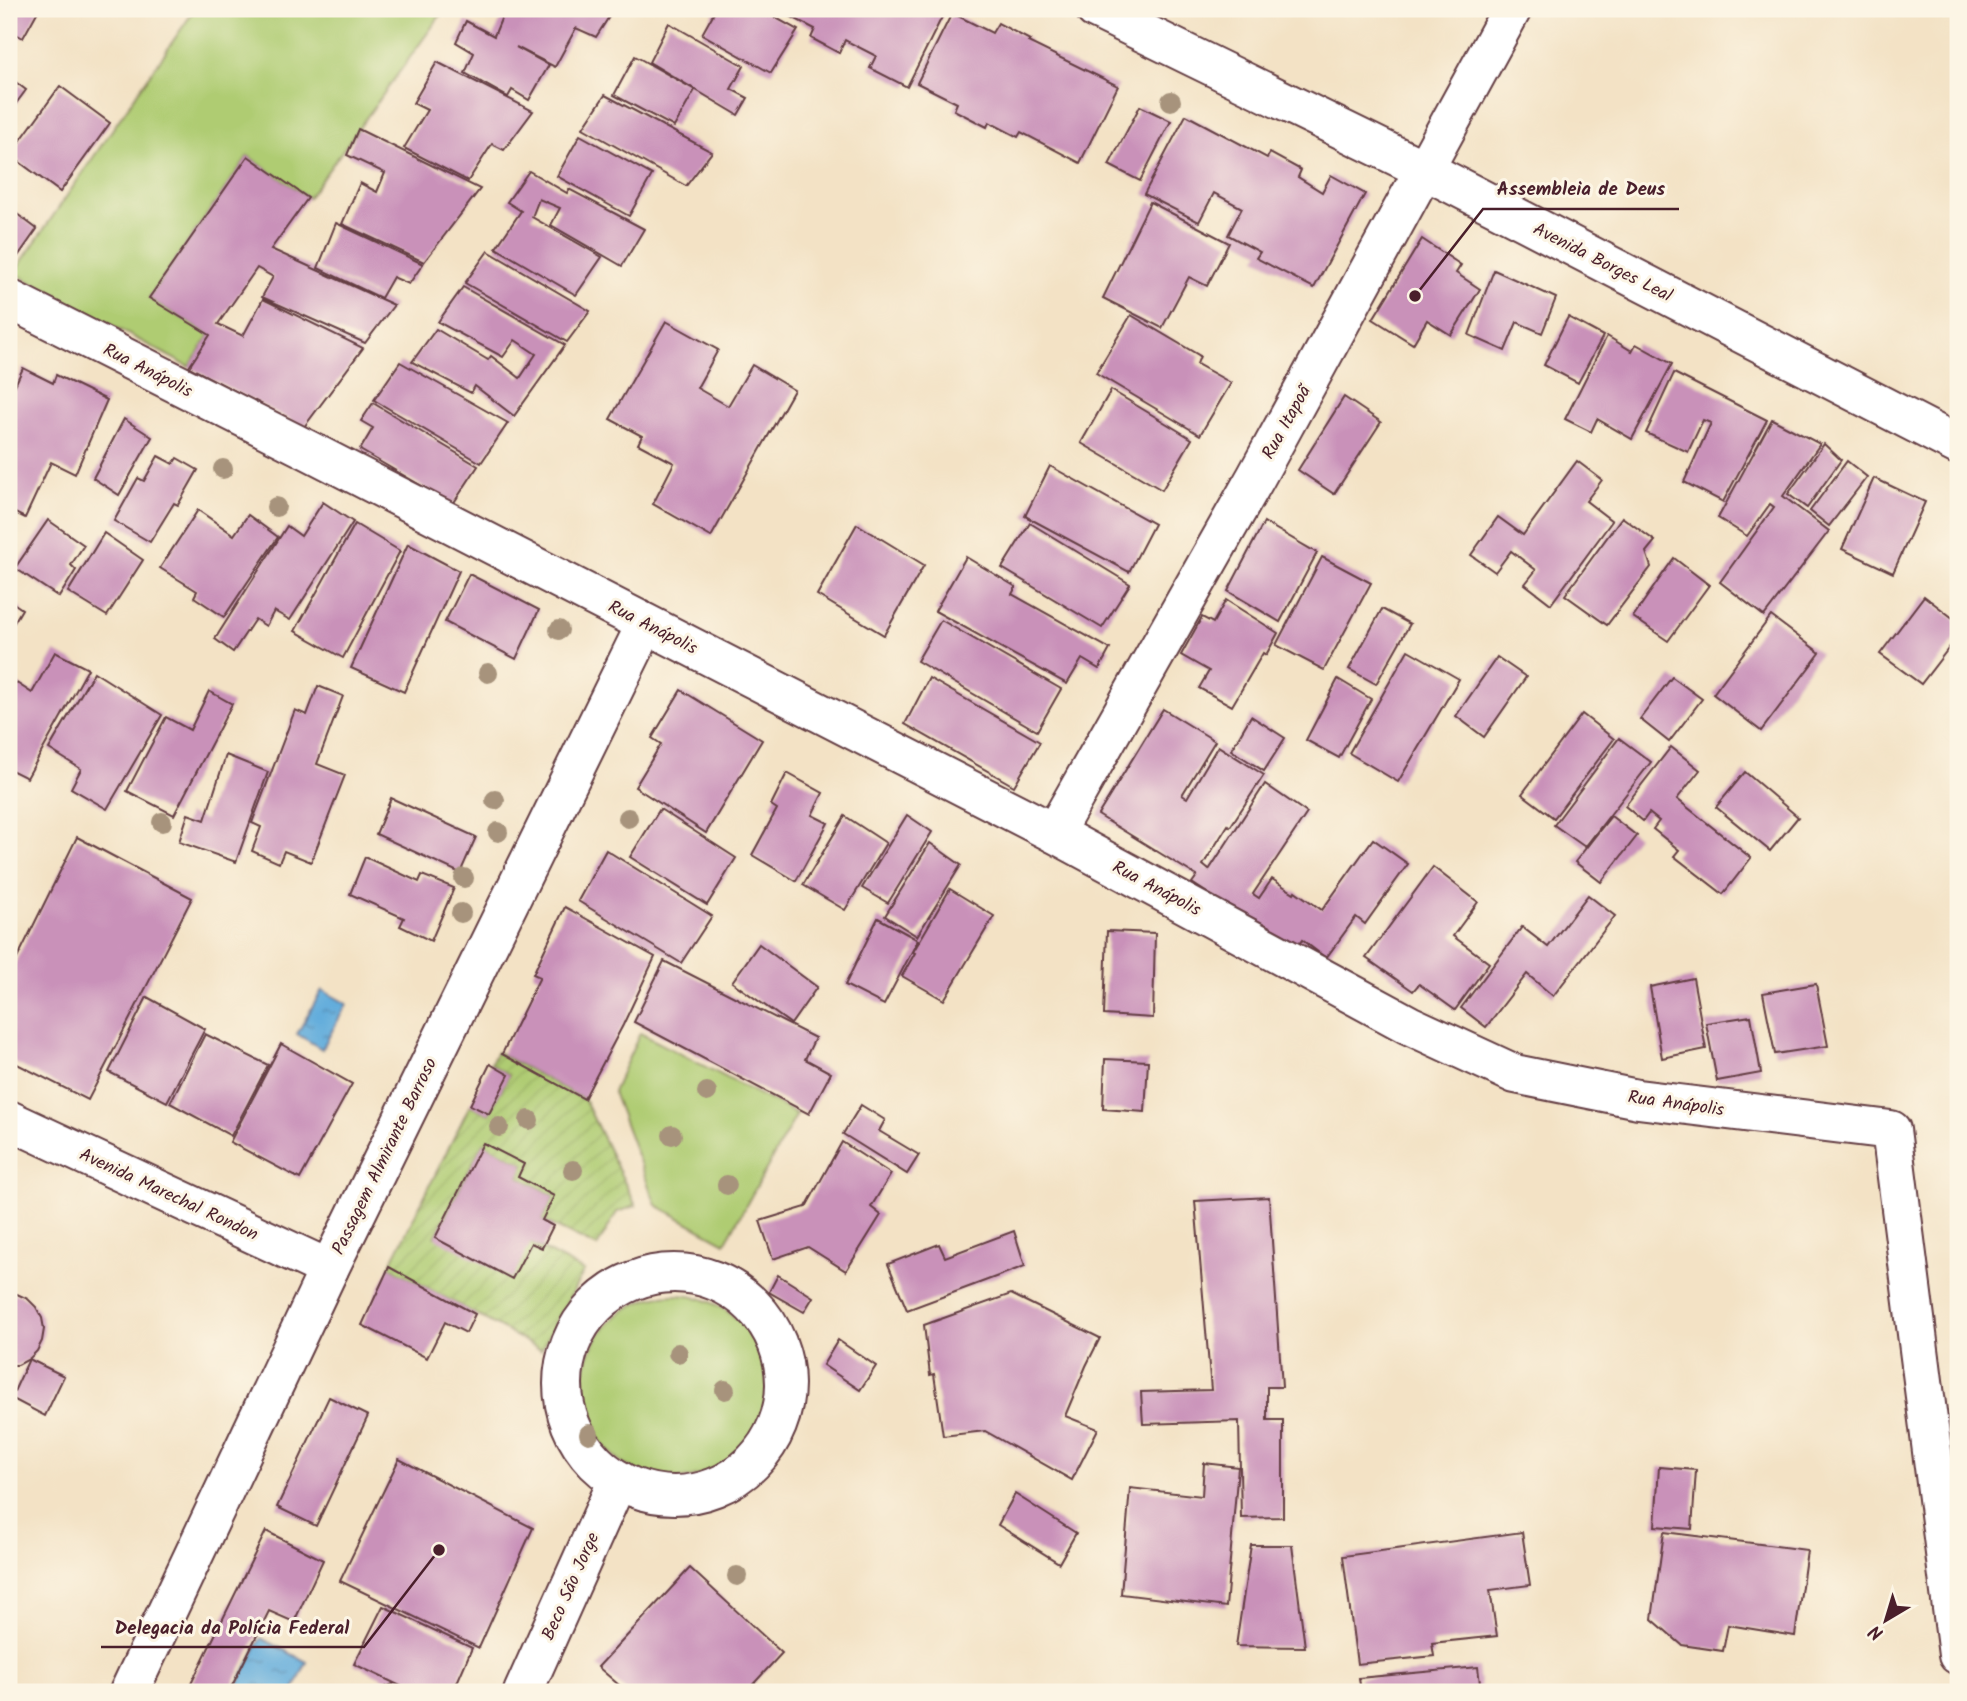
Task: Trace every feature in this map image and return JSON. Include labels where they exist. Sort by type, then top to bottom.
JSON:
[{"type":"street","name":"Avenida Borges Leal","points":[[1095,9],[1425,170],[1958,446]]},
{"type":"street","name":"Rua Itapoã","points":[[1054,833],[1256,477],[1512,9]]},
{"type":"street","name":"Rua Anápolis","points":[[9,299],[1054,833],[1409,1025],[1515,1074],[1638,1099],[1891,1130],[1957,1640]]},
{"type":"street","name":"Passagem Almirante Barroso","points":[[128,1692],[329,1269],[646,624]]},
{"type":"street","name":"Avenida Marechal Rondon","points":[[9,1120],[329,1269]]},
{"type":"street","points":[[676,1272],[709,1277],[738,1292],[762,1315],[778,1343],[786,1375],[784,1408],[776,1430],[751,1466],[721,1486],[687,1495],[663,1494],[651,1493],[618,1480],[592,1460],[574,1433],[563,1401],[563,1368],[571,1338],[589,1310],[597,1303],[614,1289],[644,1276],[676,1272]]},
{"type":"street","name":"Beco São Jorge","points":[[523,1692],[618,1480]]},
{"type":"green space","points":[[195,9],[445,9],[308,198],[248,156],[149,298],[210,335],[189,367],[14,273]]},
{"type":"green space","points":[[640,1033],[797,1114],[725,1243],[656,1205],[613,1092]]},
{"type":"green space","points":[[497,1052],[584,1099],[636,1206],[617,1212],[597,1247],[542,1220],[554,1196],[518,1177],[524,1164],[483,1143],[435,1237],[531,1243],[584,1271],[541,1350],[389,1267],[470,1105],[489,1114],[509,1075],[490,1064]]},
{"type":"green space","points":[[675,1295],[693,1296],[710,1302],[726,1310],[740,1322],[752,1336],[760,1352],[766,1369],[766,1405],[760,1422],[752,1438],[740,1452],[726,1464],[710,1472],[693,1478],[675,1479],[657,1478],[640,1472],[624,1464],[610,1452],[598,1438],[590,1422],[584,1405],[583,1387],[584,1369],[590,1352],[598,1336],[610,1322],[624,1310],[640,1302],[657,1296]]},
{"type":"water","points":[[322,990],[347,1004],[322,1049],[297,1034]]},
{"type":"water","points":[[261,1638],[307,1662],[293,1692],[234,1692]]},
{"type":"building","points":[[9,9],[39,9],[23,38],[9,30]]},
{"type":"building","points":[[498,9],[614,9],[596,37],[576,28],[555,67],[516,47],[549,65],[529,100],[512,90],[508,97],[465,73],[474,53],[456,42],[466,21],[494,36],[504,12]]},
{"type":"building","points":[[716,9],[760,9],[798,30],[771,73],[702,34]]},
{"type":"building","points":[[786,9],[946,9],[907,87],[870,68],[876,56],[845,40],[839,53],[811,38],[815,29],[784,13]]},
{"type":"building","points":[[952,13],[992,33],[998,23],[1030,40],[1028,42],[1118,86],[1080,163],[1021,132],[1018,137],[989,122],[987,127],[954,110],[957,103],[917,83]]},
{"type":"building","points":[[669,23],[744,66],[731,89],[748,98],[738,115],[649,62]]},
{"type":"building","points":[[635,56],[695,90],[674,127],[614,95]]},
{"type":"building","points":[[437,62],[533,111],[504,150],[492,144],[468,181],[404,148],[427,110],[413,103]]},
{"type":"building","points":[[9,77],[26,90],[9,113]]},
{"type":"building","points":[[60,86],[110,123],[60,192],[10,155]]},
{"type":"building","points":[[605,95],[712,152],[686,186],[583,128]]},
{"type":"building","points":[[1140,106],[1171,121],[1140,181],[1109,165]]},
{"type":"building","points":[[1186,115],[1267,158],[1270,153],[1301,170],[1298,177],[1322,192],[1331,175],[1365,194],[1314,288],[1256,258],[1260,252],[1228,235],[1242,208],[1214,193],[1199,222],[1144,194]]},
{"type":"building","points":[[358,129],[480,189],[424,262],[342,224],[360,183],[377,192],[385,173],[347,155]]},
{"type":"building","points":[[580,135],[652,175],[629,216],[557,176]]},
{"type":"building","points":[[248,156],[308,198],[271,249],[394,305],[365,343],[262,297],[273,277],[257,268],[218,324],[243,336],[263,299],[363,348],[304,427],[189,367],[210,335],[149,298]]},
{"type":"building","points":[[529,171],[567,193],[569,189],[644,229],[622,266],[551,225],[560,208],[539,199],[532,217],[602,257],[576,295],[496,248],[521,211],[507,202]]},
{"type":"building","points":[[1150,202],[1229,243],[1207,286],[1189,277],[1162,328],[1103,298]]},
{"type":"building","points":[[9,208],[37,229],[9,269]]},
{"type":"building","points":[[336,223],[423,264],[409,284],[393,277],[381,298],[318,268]]},
{"type":"building","points":[[1422,239],[1461,265],[1456,273],[1480,289],[1451,335],[1427,320],[1413,344],[1373,319]]},
{"type":"building","points":[[488,251],[590,311],[567,342],[465,283]]},
{"type":"building","points":[[1494,270],[1556,298],[1542,333],[1517,322],[1505,351],[1469,335]]},
{"type":"building","points":[[463,287],[565,345],[514,416],[475,386],[471,393],[412,362],[436,329],[488,360],[491,356],[520,378],[536,354],[515,340],[503,357],[438,322]]},
{"type":"building","points":[[1131,315],[1200,356],[1197,364],[1231,383],[1200,435],[1096,373]]},
{"type":"building","points":[[1568,317],[1603,336],[1578,383],[1544,365]]},
{"type":"building","points":[[666,321],[718,350],[697,388],[728,406],[752,365],[794,390],[711,537],[653,504],[674,463],[638,444],[642,436],[610,419]]},
{"type":"building","points":[[1607,336],[1632,351],[1636,344],[1672,364],[1632,439],[1597,419],[1591,432],[1565,419]]},
{"type":"building","points":[[400,362],[508,423],[481,463],[374,400]]},
{"type":"building","points":[[23,368],[53,383],[56,375],[107,400],[75,474],[51,462],[25,518],[9,510],[9,398]]},
{"type":"building","points":[[1674,373],[1767,420],[1723,502],[1684,482],[1711,423],[1703,420],[1688,452],[1646,433]]},
{"type":"building","points":[[1111,390],[1192,439],[1162,490],[1081,443]]},
{"type":"building","points":[[1344,397],[1381,422],[1334,494],[1298,470]]},
{"type":"building","points":[[373,403],[478,466],[453,504],[360,450],[373,428],[361,421]]},
{"type":"building","points":[[124,419],[152,437],[119,495],[93,478]]},
{"type":"building","points":[[1772,419],[1820,444],[1783,496],[1829,531],[1764,616],[1720,582],[1774,507],[1770,504],[1747,536],[1718,518]]},
{"type":"building","points":[[1824,444],[1841,460],[1807,508],[1788,494]]},
{"type":"building","points":[[158,456],[173,464],[177,458],[198,470],[178,505],[174,503],[150,542],[114,521],[138,478],[144,481]]},
{"type":"building","points":[[1577,461],[1602,480],[1586,501],[1612,521],[1551,604],[1525,584],[1536,570],[1511,551],[1495,572],[1471,555],[1498,517],[1523,535]]},
{"type":"building","points":[[1847,461],[1867,477],[1829,526],[1810,511]]},
{"type":"building","points":[[1050,466],[1154,524],[1129,572],[1025,516]]},
{"type":"building","points":[[1874,478],[1925,502],[1893,573],[1842,549]]},
{"type":"building","points":[[323,502],[353,522],[290,620],[274,611],[266,626],[255,619],[233,652],[215,639],[287,526],[301,536]]},
{"type":"building","points":[[198,510],[234,535],[248,515],[278,537],[224,617],[194,597],[197,591],[160,568]]},
{"type":"building","points":[[1622,517],[1655,541],[1646,552],[1651,567],[1607,625],[1565,595]]},
{"type":"building","points":[[48,520],[84,545],[71,565],[76,570],[59,597],[15,568]]},
{"type":"building","points":[[1264,522],[1317,553],[1280,622],[1228,591]]},
{"type":"building","points":[[1030,523],[1130,584],[1102,628],[1002,568]]},
{"type":"building","points":[[355,524],[400,551],[343,658],[295,631]]},
{"type":"building","points":[[857,524],[924,565],[884,635],[817,595]]},
{"type":"building","points":[[104,533],[143,560],[107,616],[68,592]]},
{"type":"building","points":[[408,544],[459,571],[404,692],[351,668]]},
{"type":"building","points":[[966,557],[1016,587],[1012,594],[1110,649],[1099,669],[1082,659],[1067,684],[935,611]]},
{"type":"building","points":[[1322,557],[1371,583],[1324,670],[1276,645]]},
{"type":"building","points":[[1674,558],[1709,585],[1668,641],[1633,617]]},
{"type":"building","points":[[469,574],[539,610],[516,659],[445,622]]},
{"type":"building","points":[[1924,596],[1958,622],[1958,636],[1921,684],[1880,654]]},
{"type":"building","points":[[9,600],[22,609],[9,631]]},
{"type":"building","points":[[1226,600],[1278,633],[1232,706],[1199,688],[1209,671],[1181,655],[1202,617],[1213,623]]},
{"type":"building","points":[[1382,609],[1410,624],[1376,684],[1349,669]]},
{"type":"building","points":[[1771,616],[1820,653],[1761,731],[1713,694]]},
{"type":"building","points":[[941,620],[1061,689],[1037,731],[917,661]]},
{"type":"building","points":[[1408,650],[1459,679],[1398,782],[1349,753]]},
{"type":"building","points":[[55,652],[88,669],[27,778],[9,769],[9,678],[32,693]]},
{"type":"building","points":[[1497,657],[1526,677],[1484,737],[1456,716]]},
{"type":"building","points":[[94,672],[162,715],[107,809],[71,788],[81,769],[49,749]]},
{"type":"building","points":[[1672,677],[1702,699],[1669,742],[1640,719]]},
{"type":"building","points":[[929,678],[1040,742],[1014,786],[905,724]]},
{"type":"building","points":[[1338,679],[1371,699],[1339,758],[1306,740]]},
{"type":"building","points":[[318,686],[343,696],[317,764],[345,775],[311,862],[284,851],[279,863],[252,851],[261,827],[252,823],[295,710],[307,715]]},
{"type":"building","points":[[681,690],[762,740],[706,833],[635,787],[661,744],[652,738]]},
{"type":"building","points":[[209,691],[232,704],[174,815],[127,791],[166,717],[190,730]]},
{"type":"building","points":[[1163,709],[1215,741],[1182,795],[1187,798],[1218,746],[1264,775],[1203,865],[1209,870],[1265,784],[1307,813],[1253,894],[1259,898],[1272,879],[1322,910],[1373,839],[1408,864],[1365,924],[1356,917],[1326,958],[1302,940],[1295,950],[1192,883],[1197,876],[1098,815]]},
{"type":"building","points":[[1582,714],[1614,739],[1554,818],[1522,794]]},
{"type":"building","points":[[1251,716],[1285,738],[1264,771],[1231,750]]},
{"type":"building","points":[[1619,738],[1651,762],[1585,847],[1554,825]]},
{"type":"building","points":[[1671,747],[1700,770],[1677,799],[1751,858],[1723,894],[1674,856],[1679,850],[1653,829],[1659,821],[1649,813],[1643,821],[1625,806]]},
{"type":"building","points":[[226,755],[268,772],[236,862],[179,842],[188,814],[205,820]]},
{"type":"building","points":[[1745,772],[1798,817],[1770,851],[1716,807]]},
{"type":"building","points":[[787,773],[823,793],[812,815],[828,823],[796,881],[752,855],[777,809],[771,805]]},
{"type":"building","points":[[391,798],[476,837],[460,873],[376,834]]},
{"type":"building","points":[[660,809],[736,858],[707,905],[630,857]]},
{"type":"building","points":[[907,815],[932,832],[888,903],[862,888]]},
{"type":"building","points":[[845,816],[886,843],[845,910],[803,885]]},
{"type":"building","points":[[1611,816],[1637,836],[1601,882],[1575,862]]},
{"type":"building","points":[[77,837],[192,898],[88,1100],[9,1060],[9,975]]},
{"type":"building","points":[[930,843],[961,865],[917,936],[885,916]]},
{"type":"building","points":[[606,850],[712,916],[681,963],[578,901]]},
{"type":"building","points":[[365,857],[419,882],[422,875],[454,888],[431,941],[400,926],[404,918],[350,894]]},
{"type":"building","points":[[1433,867],[1478,902],[1453,936],[1489,963],[1455,1010],[1419,984],[1413,991],[1366,958]]},
{"type":"building","points":[[950,889],[994,916],[944,1000],[902,976]]},
{"type":"building","points":[[1588,895],[1615,916],[1553,996],[1527,974],[1486,1027],[1461,1008],[1522,927],[1548,947]]},
{"type":"building","points":[[565,907],[655,957],[584,1099],[502,1054],[540,977],[533,974]]},
{"type":"building","points":[[878,918],[918,940],[884,1005],[845,985]]},
{"type":"building","points":[[1107,931],[1155,933],[1153,1018],[1104,1015]]},
{"type":"building","points":[[759,944],[817,987],[791,1024],[732,982]]},
{"type":"building","points":[[664,961],[815,1038],[805,1059],[831,1073],[809,1114],[634,1022]]},
{"type":"building","points":[[1693,978],[1706,1049],[1662,1058],[1650,987]]},
{"type":"building","points":[[1816,984],[1828,1046],[1775,1054],[1763,993]]},
{"type":"building","points":[[147,997],[205,1029],[167,1102],[109,1072]]},
{"type":"building","points":[[1751,1016],[1761,1073],[1717,1081],[1706,1023]]},
{"type":"building","points":[[205,1034],[268,1065],[231,1136],[170,1103]]},
{"type":"building","points":[[281,1044],[352,1084],[300,1179],[230,1142]]},
{"type":"building","points":[[1105,1059],[1148,1061],[1145,1112],[1103,1109]]},
{"type":"building","points":[[490,1064],[509,1075],[489,1114],[470,1105]]},
{"type":"building","points":[[861,1105],[885,1120],[879,1131],[919,1155],[907,1174],[843,1134]]},
{"type":"building","points":[[842,1142],[891,1174],[871,1207],[881,1215],[846,1271],[808,1247],[773,1259],[760,1221],[806,1207]]},
{"type":"building","points":[[483,1143],[524,1164],[518,1177],[554,1196],[542,1220],[553,1226],[542,1248],[531,1243],[512,1279],[435,1238]]},
{"type":"building","points":[[1269,1197],[1282,1387],[1267,1387],[1267,1420],[1283,1420],[1283,1517],[1241,1518],[1239,1421],[1143,1424],[1141,1392],[1211,1390],[1195,1201]]},
{"type":"building","points":[[1014,1231],[1025,1266],[907,1310],[888,1264],[939,1244],[945,1257]]},
{"type":"building","points":[[389,1267],[475,1314],[466,1333],[445,1322],[427,1358],[362,1325]]},
{"type":"building","points":[[778,1275],[813,1297],[804,1312],[769,1292]]},
{"type":"building","points":[[9,1293],[28,1299],[36,1307],[44,1329],[37,1351],[18,1365],[9,1365]]},
{"type":"building","points":[[1011,1294],[1100,1338],[1065,1416],[1098,1429],[1072,1480],[985,1431],[943,1436],[934,1374],[930,1375],[924,1325]]},
{"type":"building","points":[[838,1340],[876,1366],[860,1390],[823,1365]]},
{"type":"building","points":[[29,1359],[64,1376],[45,1416],[11,1398]]},
{"type":"building","points":[[329,1397],[368,1416],[316,1526],[277,1507]]},
{"type":"building","points":[[399,1459],[533,1528],[479,1648],[340,1581]]},
{"type":"building","points":[[1204,1463],[1238,1467],[1226,1607],[1121,1594],[1130,1488],[1202,1496]]},
{"type":"building","points":[[1659,1467],[1696,1470],[1692,1529],[1655,1526]]},
{"type":"building","points":[[1015,1494],[1076,1533],[1059,1563],[998,1525]]},
{"type":"building","points":[[266,1531],[323,1560],[294,1622],[269,1611],[229,1692],[187,1692]]},
{"type":"building","points":[[1522,1532],[1530,1585],[1490,1590],[1497,1636],[1432,1643],[1434,1656],[1357,1664],[1343,1556]]},
{"type":"building","points":[[1664,1532],[1807,1550],[1795,1636],[1728,1625],[1723,1651],[1682,1645],[1652,1619]]},
{"type":"building","points":[[1251,1545],[1292,1545],[1305,1647],[1236,1646]]},
{"type":"building","points":[[690,1568],[782,1653],[746,1692],[627,1692],[598,1667]]},
{"type":"building","points":[[383,1606],[472,1648],[453,1692],[413,1692],[354,1664]]},
{"type":"building","points":[[1478,1667],[1481,1692],[1361,1692],[1359,1678]]},
{"type":"building","points":[[393,1684],[396,1692],[374,1692]]},
{"type":"place","name":"Assembleia de Deus","points":[[1415,296]]},
{"type":"place","name":"Delegacia da Polícia Federal","points":[[439,1550]]}]
